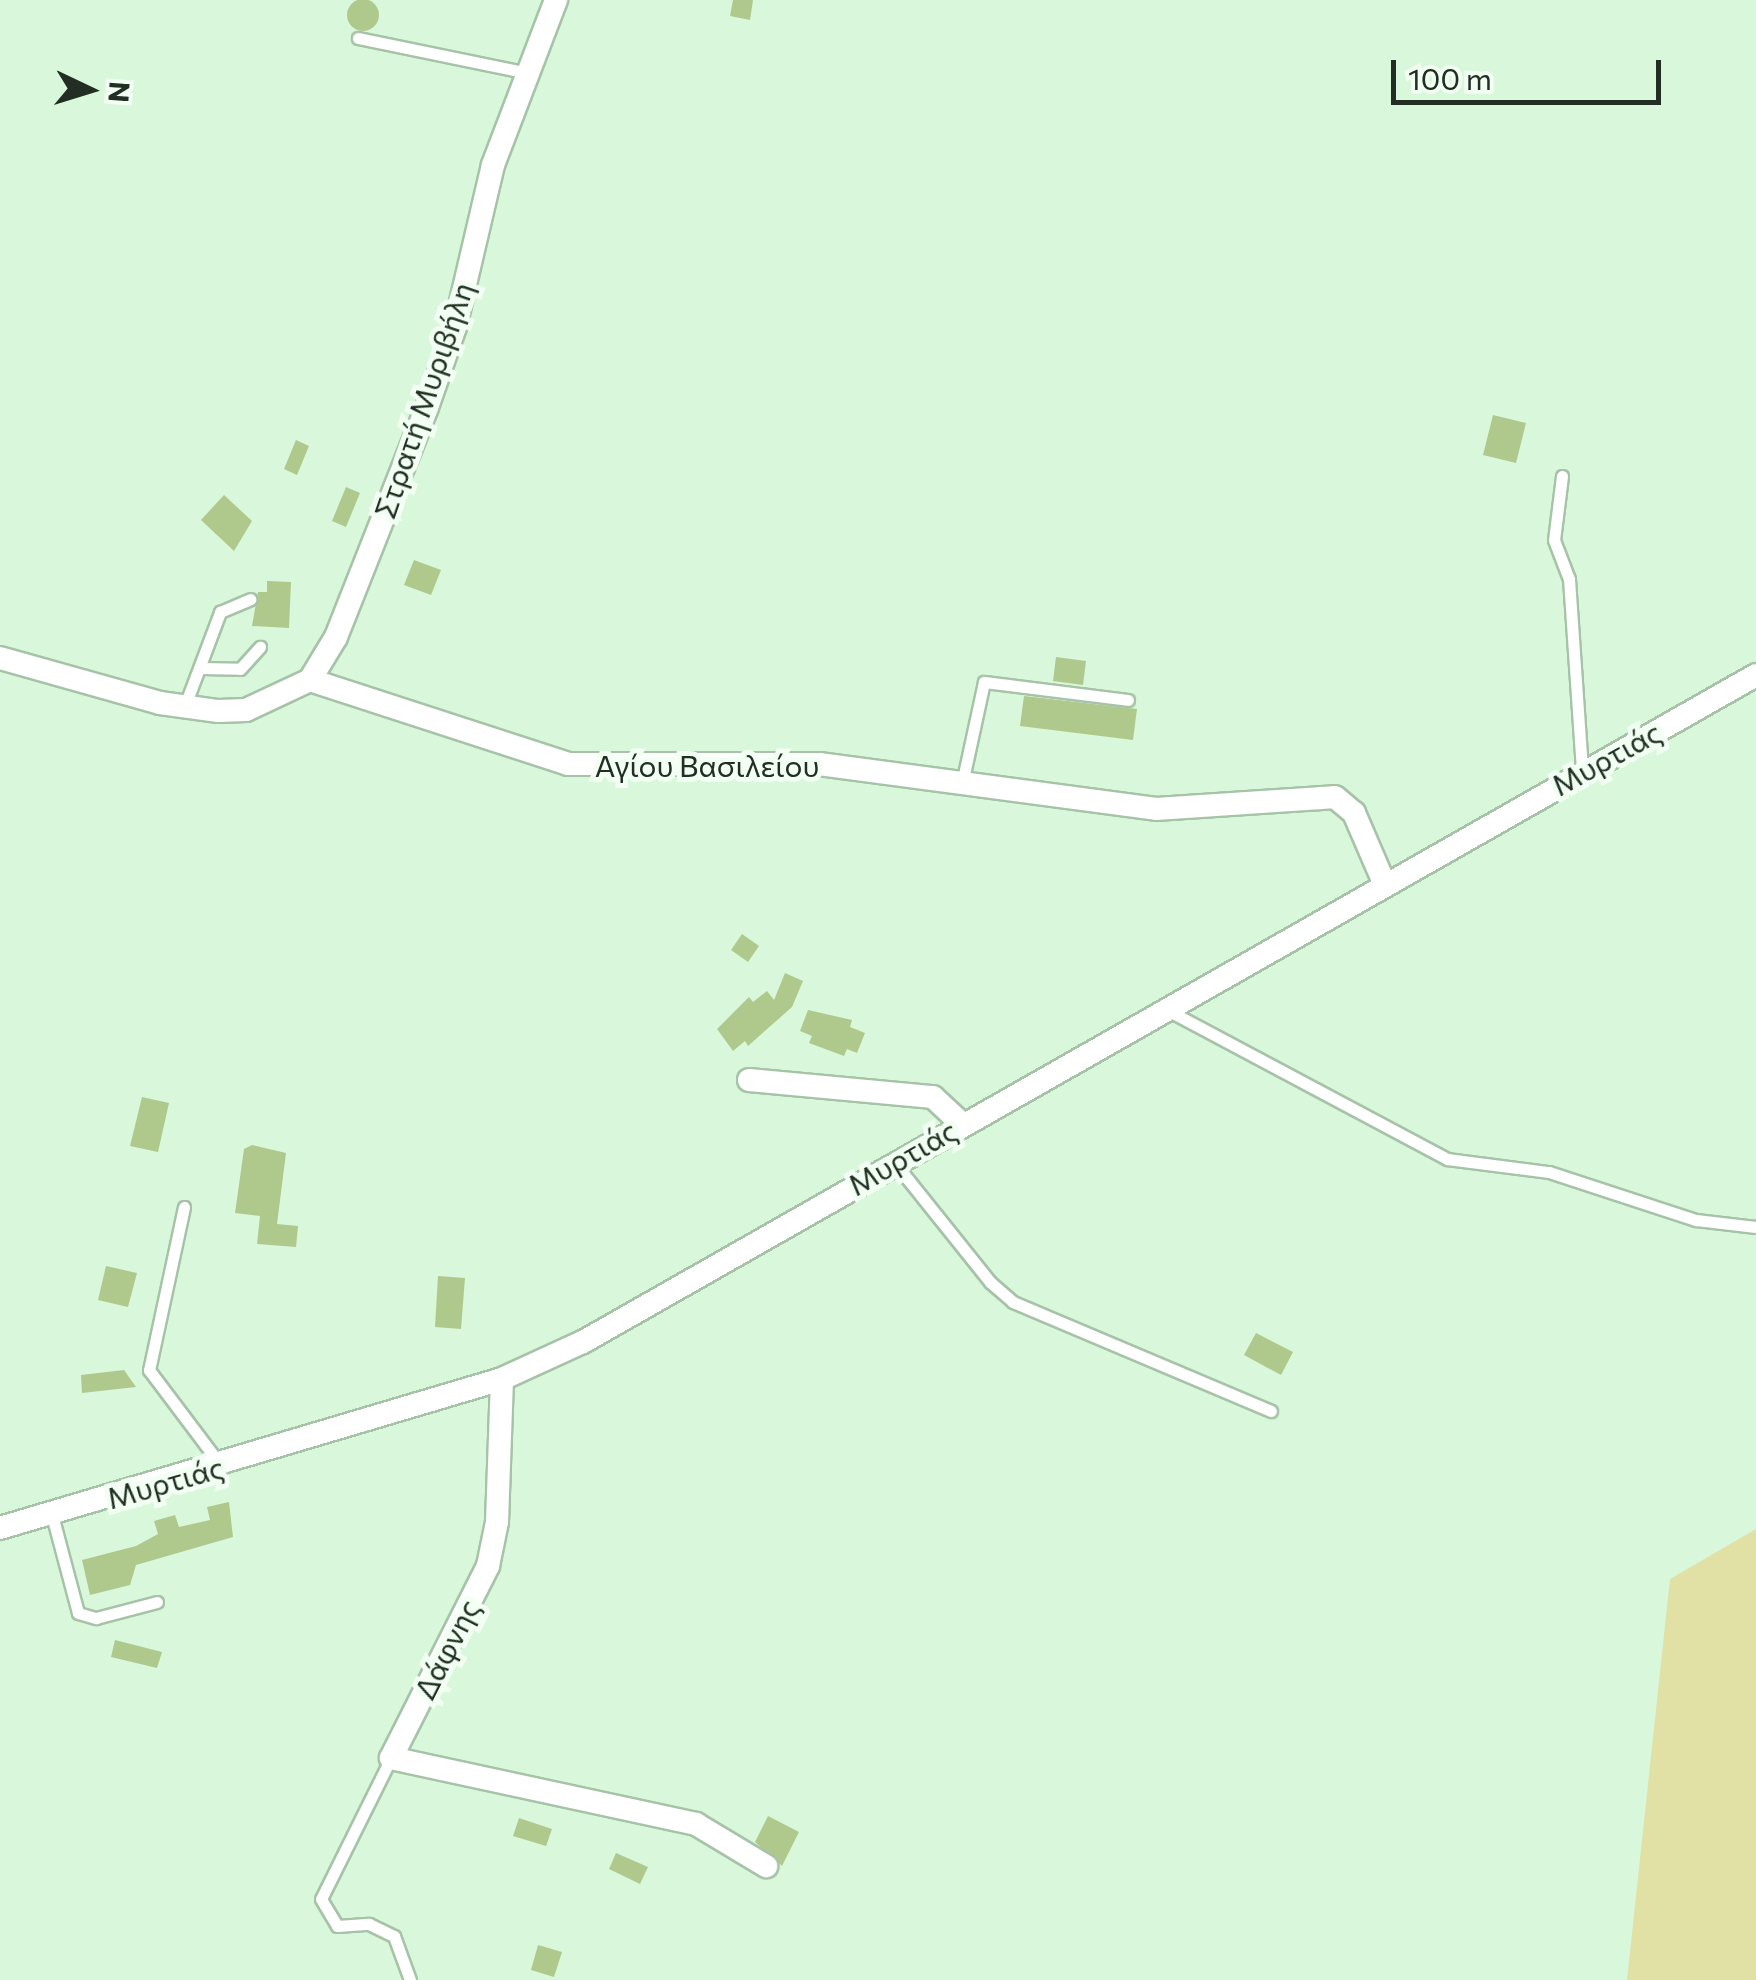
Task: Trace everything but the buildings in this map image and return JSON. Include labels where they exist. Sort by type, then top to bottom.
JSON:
[{"type":"street","name":"Στρατή Μυριβήλη","points":[[310,680],[324,665],[357,589],[455,327],[493,165],[524,72],[556,0]]},
{"type":"street","points":[[0,658],[184,708],[246,710],[310,680]]},
{"type":"street","name":"Μυρτιάς","points":[[0,1528],[222,1466],[502,1380],[583,1342],[961,1123],[1170,1012],[1582,771],[1756,675]]},
{"type":"street","name":"Αγίου Βασιλείου","points":[[310,680],[568,764],[819,764],[962,779],[1156,809],[1335,798],[1354,813],[1385,886]]},
{"type":"street","points":[[749,1080],[933,1097],[961,1123]]},
{"type":"street","name":"Δάφνης","points":[[391,1758],[488,1566],[497,1522],[502,1380]]},
{"type":"street","points":[[391,1758],[696,1824],[766,1866]]},
{"type":"lane","points":[[358,38],[524,72]]},
{"type":"lane","points":[[1562,476],[1554,540],[1569,579],[1582,771]]},
{"type":"lane","points":[[184,708],[220,612],[250,599]]},
{"type":"lane","points":[[201,668],[240,670],[260,648]]},
{"type":"lane","points":[[962,779],[984,682],[1128,700]]},
{"type":"lane","points":[[1170,1012],[1447,1159],[1548,1172],[1696,1220],[1756,1227]]},
{"type":"lane","points":[[894,1162],[990,1282],[1014,1302],[1271,1411]]},
{"type":"lane","points":[[184,1207],[149,1370],[222,1466]]},
{"type":"lane","points":[[52,1515],[78,1613],[96,1618],[157,1602]]},
{"type":"lane","name":"Δάφνης","points":[[391,1758],[320,1899],[337,1926],[369,1924],[394,1936],[410,1980]]},
{"type":"green space","points":[[1756,1529],[1756,1980],[1627,1980],[1670,1579]]}]
